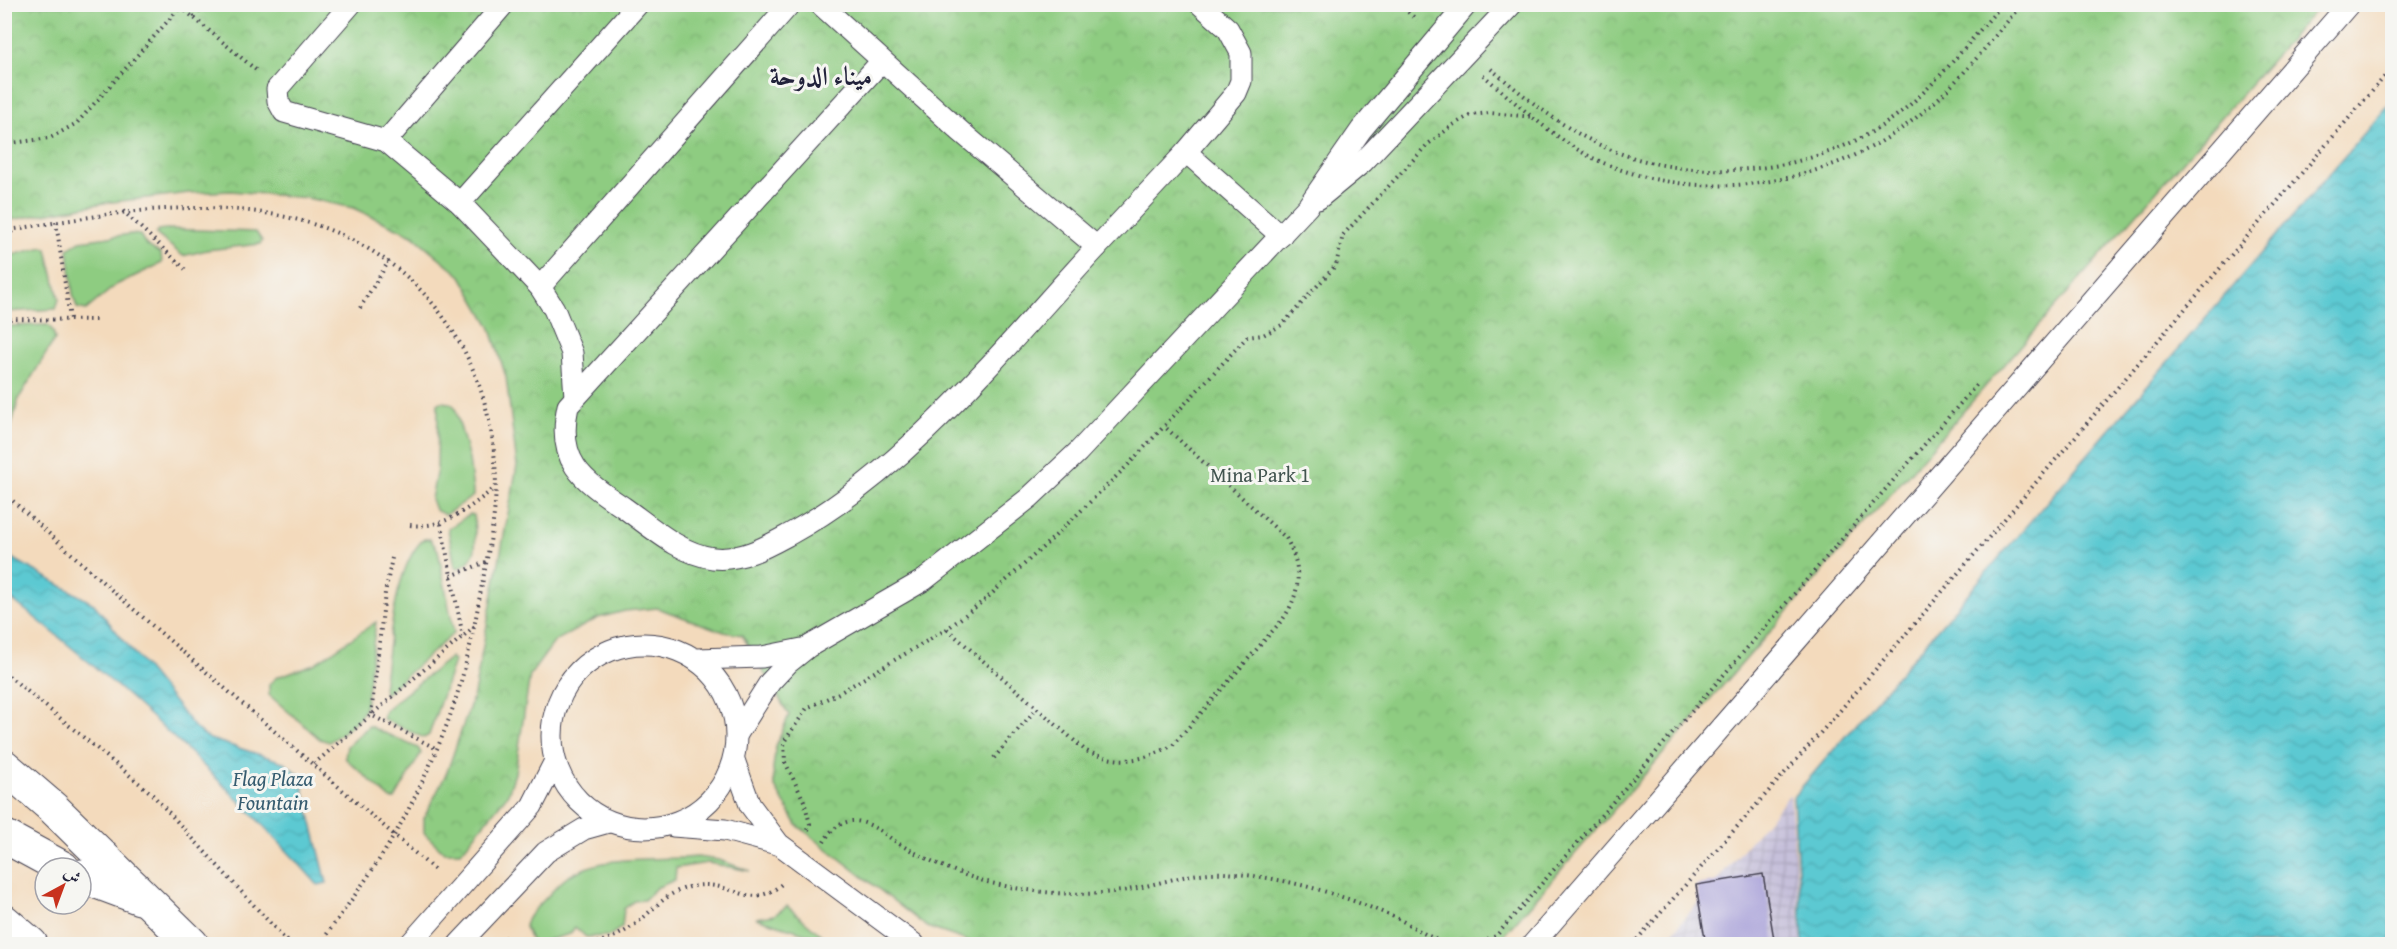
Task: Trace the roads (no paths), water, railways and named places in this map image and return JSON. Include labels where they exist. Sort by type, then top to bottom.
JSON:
[{"type":"highway","points":[[4,766],[53,808],[192,945]]},
{"type":"highway","points":[[4,836],[41,856]]},
{"type":"highway","points":[[93,880],[148,900]]},
{"type":"highway","points":[[4,921],[31,945]]},
{"type":"lane","points":[[351,4],[277,88],[278,101],[284,112],[386,141],[460,203],[540,287],[554,309],[572,353],[575,397]]},
{"type":"lane","points":[[386,141],[504,4]]},
{"type":"lane","points":[[460,203],[638,4]]},
{"type":"lane","points":[[540,287],[790,4]]},
{"type":"lane","points":[[820,4],[881,62],[1097,247]]},
{"type":"lane","points":[[881,62],[568,406],[564,425],[564,443],[570,461],[580,476],[594,489],[687,550],[714,558],[750,554],[806,525],[882,472],[924,432],[1186,152],[1236,93],[1243,67],[1241,53],[1228,29],[1200,4]]},
{"type":"lane","points":[[737,734],[770,682],[788,663],[808,648],[924,580],[1029,498],[1078,452],[1308,206],[1348,147],[1467,4]]},
{"type":"lane","points":[[1308,206],[1363,162],[1512,4]]},
{"type":"lane","points":[[1533,945],[2349,4]]},
{"type":"lane","points":[[1186,152],[1281,236]]},
{"type":"lane","points":[[669,826],[698,812],[721,789],[735,760],[737,734],[735,712],[726,692],[713,674],[697,659],[675,648],[650,643],[625,645],[600,653],[580,668],[561,695],[555,711],[551,736],[555,760],[567,786],[585,807],[609,822],[638,828],[669,826],[725,830],[779,844]]},
{"type":"lane","points":[[697,659],[762,657],[808,648]]},
{"type":"lane","points":[[410,945],[532,806],[555,760]]},
{"type":"lane","points":[[735,760],[750,806],[779,844],[914,945]]},
{"type":"lane","points":[[459,945],[546,852],[584,829],[609,822]]},
{"type":"water","points":[[2392,101],[2392,944],[1803,944],[1793,797]]},
{"type":"water","name":"Flag Plaza Fountain","points":[[5,554],[94,604],[196,729],[210,739],[283,762],[300,775],[327,883],[318,885],[245,807],[168,732],[47,627],[5,594]]},
{"type":"district","name":"ميناء الدوحة","points":[[821,76]]},
{"type":"park label","name":"Mina Park 1","points":[[1260,475]]}]
